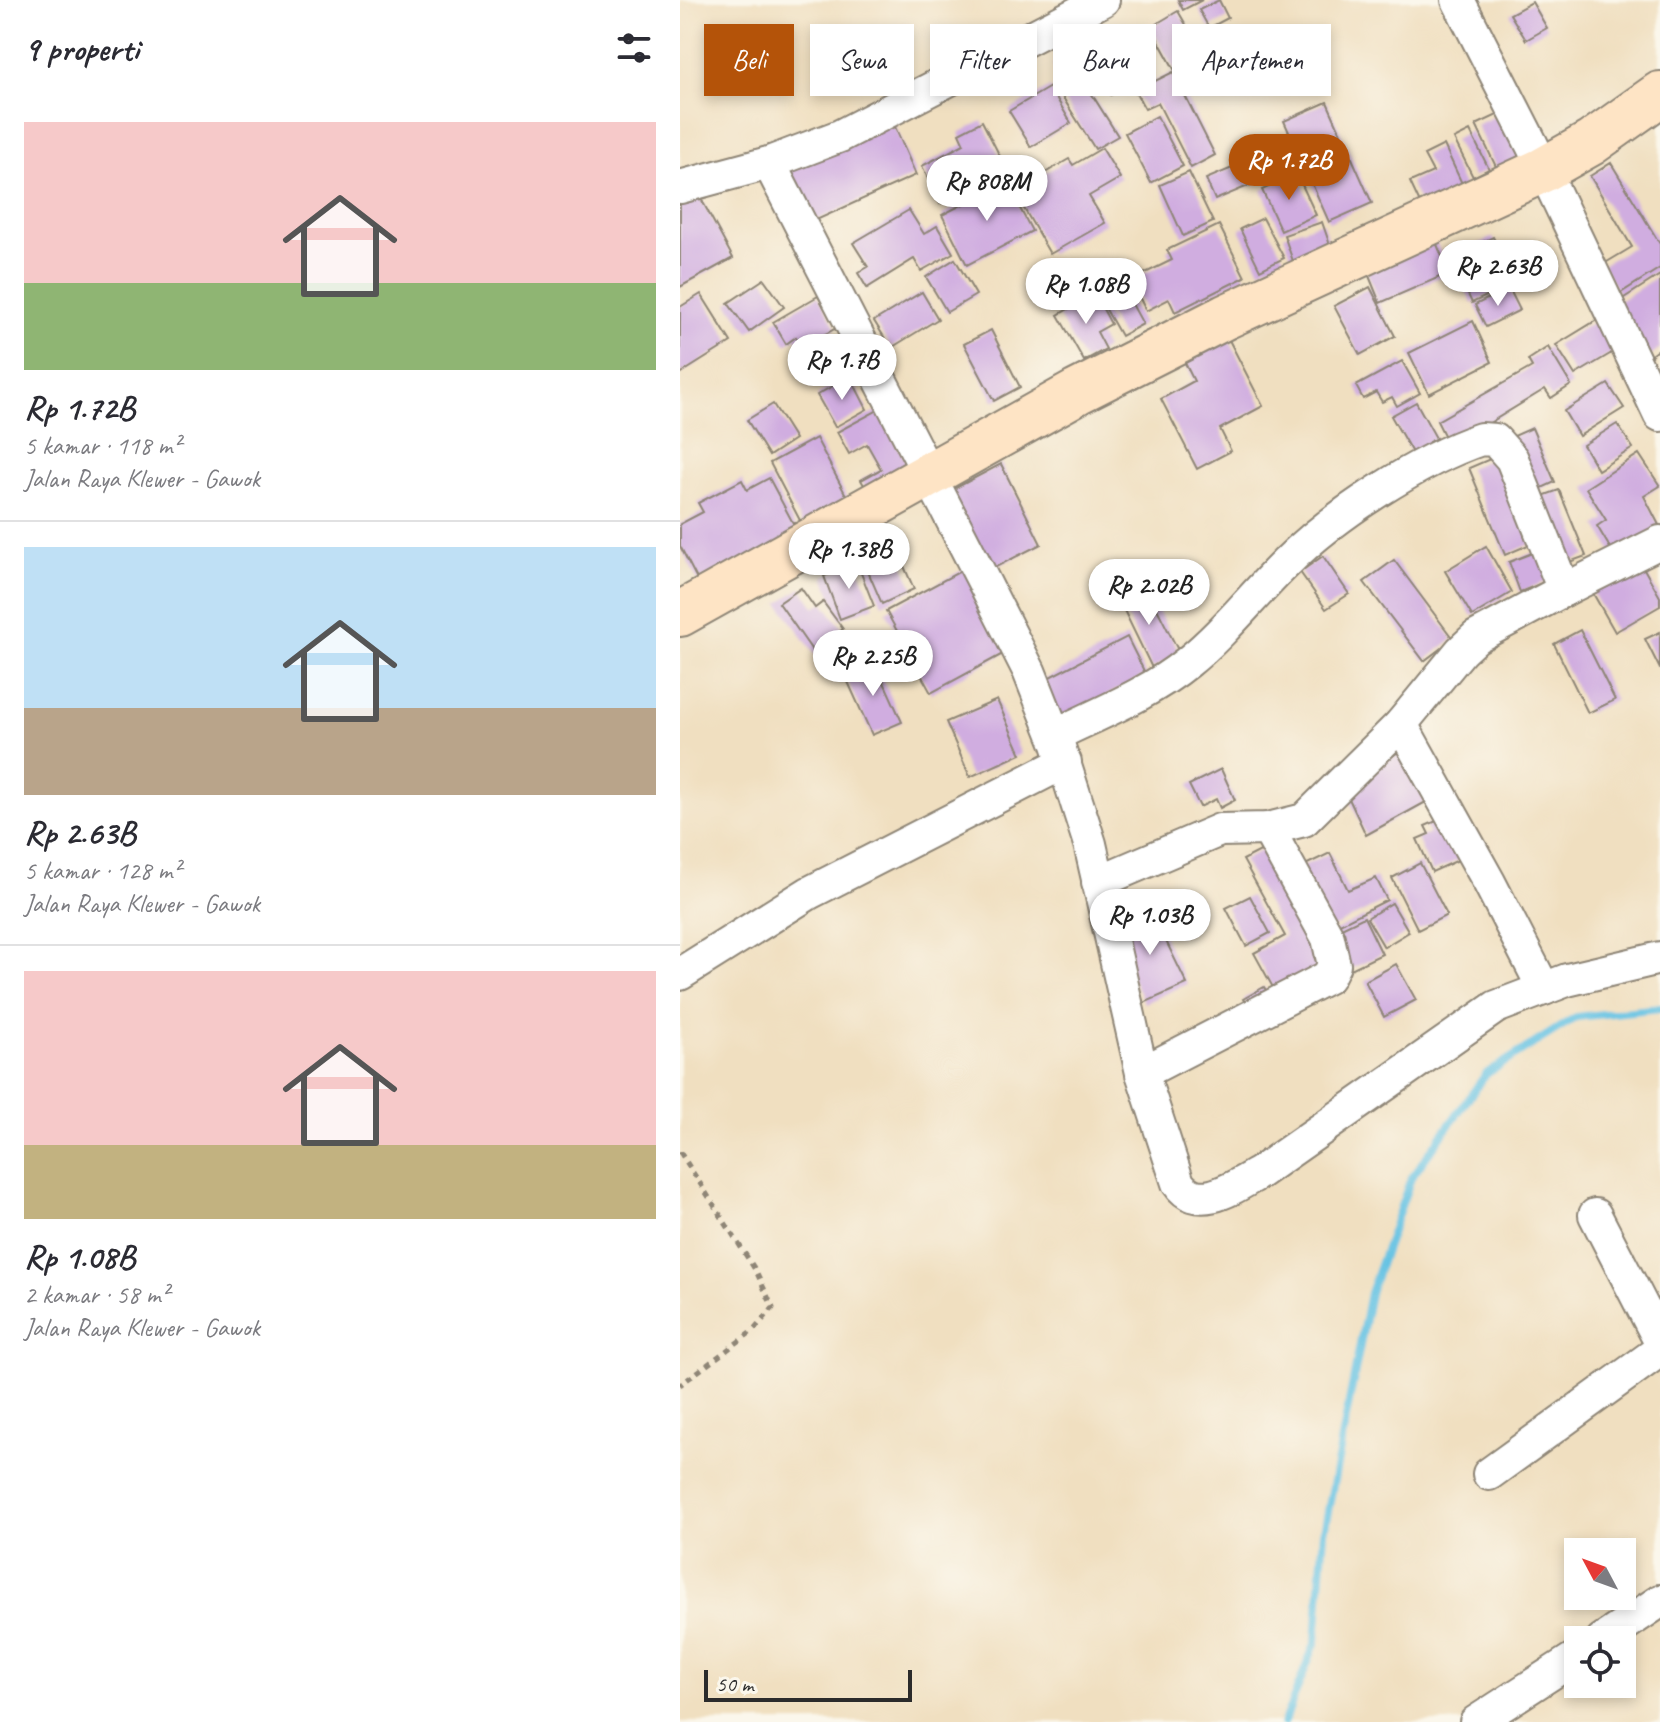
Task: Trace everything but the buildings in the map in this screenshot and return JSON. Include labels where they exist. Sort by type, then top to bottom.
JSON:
[{"type":"main road","points":[[680,614],[928,473],[1225,317],[1543,170],[1591,143],[1660,94]]},
{"type":"street","points":[[682,182],[769,163],[840,136],[1103,0]]},
{"type":"street","points":[[1458,0],[1660,415]]},
{"type":"street","points":[[769,163],[1029,671],[1060,748],[1098,882],[1142,1073],[1178,1183],[1186,1195],[1196,1198],[1224,1192],[1259,1173],[1496,1007],[1567,980],[1660,958]]},
{"type":"street","points":[[680,974],[809,893],[1060,748],[1185,665],[1213,642],[1286,563],[1360,502],[1481,439],[1495,440],[1512,459],[1564,590]]},
{"type":"street","points":[[1098,882],[1220,830],[1268,829],[1304,820],[1347,782],[1476,637],[1660,542]]},
{"type":"street","points":[[1401,724],[1489,882],[1544,989]]},
{"type":"street","points":[[1142,1073],[1328,977],[1334,965],[1328,938],[1268,829]]},
{"type":"street","points":[[1595,1215],[1660,1341]]},
{"type":"street","points":[[1489,1474],[1660,1350]]},
{"type":"street","points":[[1623,1626],[1660,1601]]},
{"type":"street","points":[[1476,1722],[1564,1665]]},
{"type":"path","points":[[680,1152],[756,1271],[773,1308],[754,1330],[680,1385]]},
{"type":"waterway","points":[[1284,1722],[1316,1641],[1324,1532],[1370,1293],[1411,1178],[1486,1074],[1576,1017],[1660,1008]]}]
